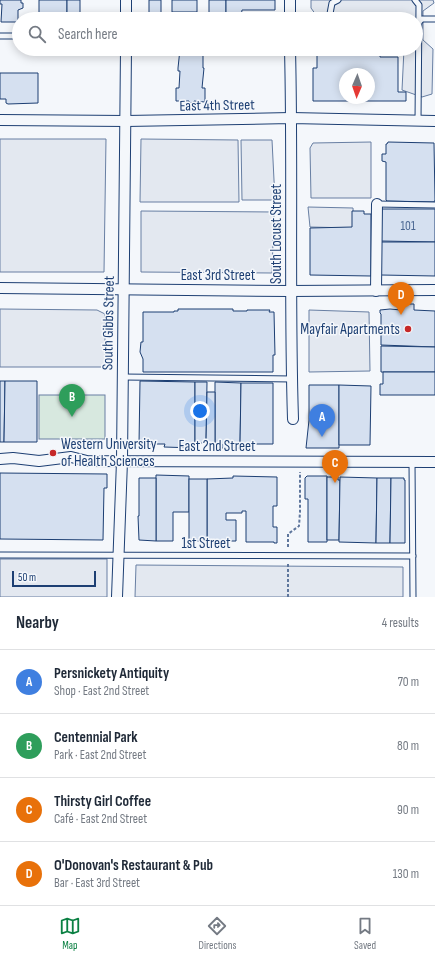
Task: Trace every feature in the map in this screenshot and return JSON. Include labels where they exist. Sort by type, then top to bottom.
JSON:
[{"type":"street","points":[[126,0],[126,12]]},
{"type":"street","points":[[290,0],[290,12]]},
{"type":"street","name":"South Gibbs Street","points":[[117,597],[122,460],[126,56]]},
{"type":"street","name":"South Locust Street","points":[[290,56],[290,291],[293,419]]},
{"type":"street","name":"East 4th Street","points":[[0,120],[126,121],[291,118],[435,121]]},
{"type":"street","points":[[376,290],[377,204]]},
{"type":"street","name":"East 3rd Street","points":[[0,288],[290,291],[435,290]]},
{"type":"street","name":"East 2nd Street","points":[[0,459],[13,458],[39,461],[71,457],[87,461],[435,462]]},
{"type":"lane","points":[[330,12],[332,3],[338,0]]},
{"type":"lane","points":[[415,0],[419,5],[419,12]]},
{"type":"lane","points":[[423,19],[435,19]]},
{"type":"lane","points":[[0,36],[12,36]]},
{"type":"lane","points":[[418,56],[418,121]]},
{"type":"lane","points":[[377,204],[435,205]]},
{"type":"lane","points":[[123,377],[292,379]]},
{"type":"lane","points":[[412,462],[413,597]]},
{"type":"lane","name":"1st Street","points":[[0,555],[153,554],[413,556]]},
{"type":"path","points":[[288,597],[288,534],[299,526],[300,472]]},
{"type":"shaded area","points":[[311,0],[433,0],[434,3],[423,12],[314,12],[311,8]]},
{"type":"shaded area","points":[[423,40],[433,49],[432,94],[422,97],[402,90],[404,56],[423,56]]},
{"type":"shaded area","points":[[0,139],[106,139],[104,272],[0,272]]},
{"type":"shaded area","points":[[141,139],[238,140],[239,202],[140,202]]},
{"type":"shaded area","points":[[241,140],[272,140],[275,200],[242,200]]},
{"type":"shaded area","points":[[371,142],[371,198],[311,198],[310,148],[313,143]]},
{"type":"shaded area","points":[[308,207],[353,208],[354,228],[310,227]]},
{"type":"shaded area","points":[[141,211],[274,212],[272,273],[141,272]]},
{"type":"shaded area","points":[[0,309],[97,310],[105,314],[105,367],[0,367]]},
{"type":"shaded area","points":[[309,310],[369,312],[370,371],[309,372]]},
{"type":"shaded area","points":[[39,395],[105,395],[105,439],[39,439]]},
{"type":"shaded area","points":[[0,559],[107,559],[107,597],[0,597]]},
{"type":"shaded area","points":[[136,565],[403,567],[403,597],[135,597]]},
{"type":"building","points":[[0,0],[21,0],[21,3],[23,3],[23,8],[18,10],[18,12],[12,12],[12,22],[1,22],[2,4],[0,4]]},
{"type":"building","points":[[39,0],[67,0],[67,12],[39,12]]},
{"type":"building","points":[[67,0],[80,0],[80,12],[67,12]]},
{"type":"building","points":[[149,0],[161,0],[161,12],[149,12]]},
{"type":"building","points":[[172,0],[197,0],[197,12],[172,12]]},
{"type":"building","points":[[209,0],[226,0],[226,12],[209,12]]},
{"type":"building","points":[[226,0],[275,0],[275,10],[242,10],[242,12],[226,12]]},
{"type":"building","points":[[179,56],[203,56],[204,68],[202,88],[205,88],[205,102],[194,101],[194,103],[189,103],[189,101],[176,101],[176,88],[179,88],[180,71],[178,71]]},
{"type":"building","points":[[317,56],[398,57],[398,92],[406,92],[406,101],[375,101],[375,68],[339,68],[339,101],[313,101],[313,68],[317,68]]},
{"type":"building","points":[[0,73],[38,73],[38,103],[8,104],[6,103],[6,99],[0,99]]},
{"type":"building","points":[[388,142],[434,143],[434,202],[386,200],[386,162],[382,161],[382,154],[386,154],[386,144]]},
{"type":"building","points":[[381,209],[435,209],[435,242],[381,241]]},
{"type":"building","points":[[352,211],[364,211],[364,214],[371,214],[371,276],[310,275],[310,228],[352,227]]},
{"type":"building","points":[[379,242],[435,242],[435,276],[381,275]]},
{"type":"building","name":"Mayfair Apartments","points":[[401,304],[414,304],[414,310],[435,311],[435,347],[381,345],[380,310],[401,310]]},
{"type":"building","points":[[178,309],[233,309],[233,311],[270,310],[269,312],[274,312],[275,355],[273,355],[273,372],[143,372],[143,359],[140,352],[141,342],[143,342],[143,312],[174,312],[178,311]]},
{"type":"building","points":[[381,346],[435,347],[435,372],[381,372]]},
{"type":"building","points":[[383,372],[435,372],[435,395],[380,395],[380,384],[383,384]]},
{"type":"building","points":[[0,381],[5,381],[4,442],[0,442]]},
{"type":"building","points":[[5,381],[37,381],[37,442],[4,442]]},
{"type":"building","points":[[140,381],[195,382],[195,448],[164,447],[165,444],[139,444]]},
{"type":"building","points":[[195,382],[207,382],[206,443],[195,443]]},
{"type":"building","points":[[215,382],[241,383],[240,448],[222,448],[222,444],[215,444]]},
{"type":"building","points":[[241,383],[273,383],[273,444],[240,444]]},
{"type":"building","points":[[309,385],[339,385],[339,448],[306,448],[309,420]]},
{"type":"building","points":[[339,385],[371,386],[370,445],[339,445]]},
{"type":"building","points":[[207,392],[215,392],[215,444],[206,443]]},
{"type":"building","points":[[0,473],[107,474],[107,488],[104,488],[103,540],[0,539]]},
{"type":"building","points":[[156,475],[189,476],[189,512],[173,512],[173,541],[156,541]]},
{"type":"building","points":[[233,476],[277,477],[277,506],[273,506],[273,527],[277,527],[277,543],[246,542],[246,511],[242,511],[242,513],[226,513],[226,520],[236,520],[236,541],[207,541],[207,479],[233,478]]},
{"type":"building","points":[[307,476],[327,476],[327,542],[308,542],[308,499],[305,499],[305,478]]},
{"type":"building","points":[[327,477],[338,477],[338,480],[340,480],[339,540],[327,540]]},
{"type":"building","points":[[340,477],[377,478],[376,543],[339,542]]},
{"type":"building","points":[[139,478],[156,478],[156,541],[139,540]]},
{"type":"building","points":[[377,478],[391,478],[390,543],[376,543]]},
{"type":"building","points":[[391,478],[404,478],[405,480],[405,543],[390,543]]},
{"type":"building","points":[[189,479],[207,479],[207,541],[189,541]]},
{"type":"place","name":"O'Donovan's Restaurant & Pub","points":[[401,315]]},
{"type":"place","name":"Mayfair Apartments","points":[[408,329]]},
{"type":"place","name":"Centennial Park","points":[[72,417]]},
{"type":"place","name":"Persnickety Antiquity","points":[[322,437]]},
{"type":"place","name":"Western University of Health Sciences","points":[[53,453]]},
{"type":"place","name":"Thirsty Girl Coffee","points":[[335,483]]}]
